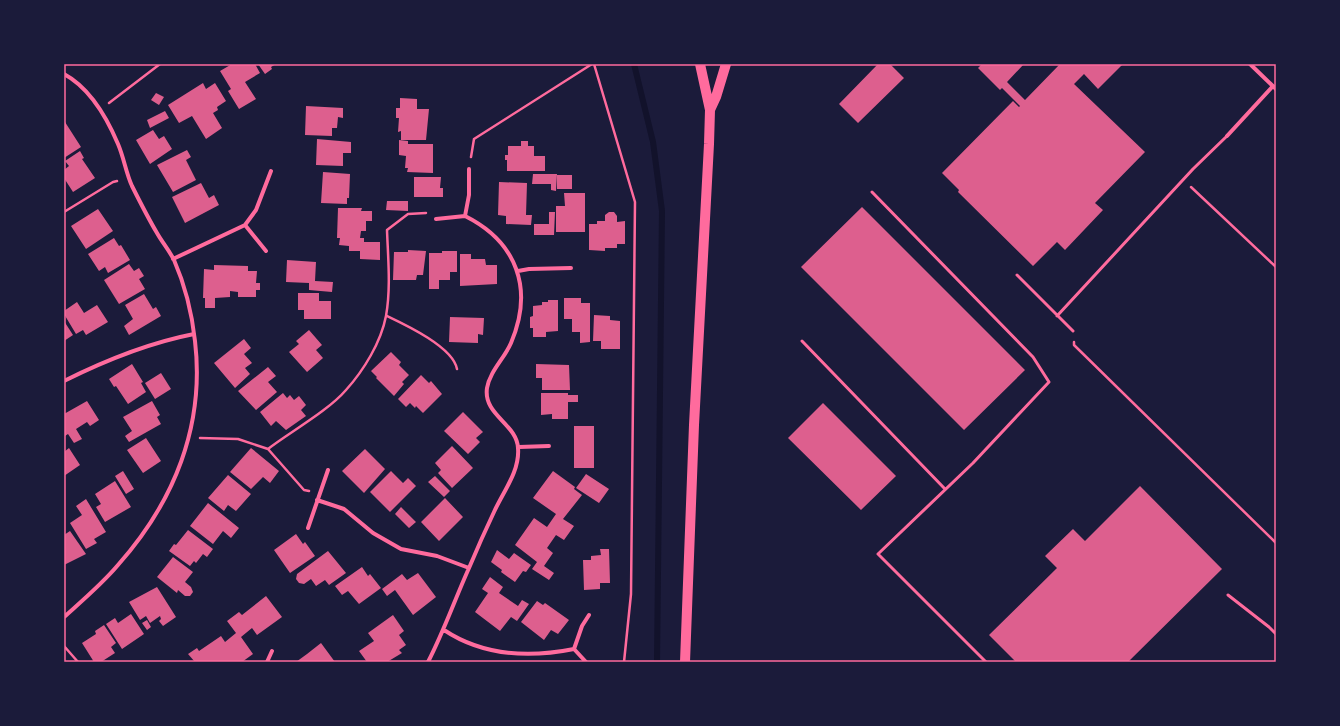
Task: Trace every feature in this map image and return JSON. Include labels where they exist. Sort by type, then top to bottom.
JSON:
[{"type":"main road","points":[[685,662],[694,425],[710,110],[700,64]]},
{"type":"main road","points":[[710,110],[716,98],[726,64]]},
{"type":"street","points":[[1227,136],[1275,86],[1250,64]]},
{"type":"street","points":[[64,74],[84,90],[101,110],[118,145],[129,179],[156,233],[174,259],[185,294],[194,334],[198,382],[190,438],[180,468],[168,493],[147,527],[119,564],[96,589],[64,617]]},
{"type":"street","points":[[466,216],[470,170]]},
{"type":"street","points":[[174,259],[244,225],[256,210],[270,171]]},
{"type":"street","points":[[428,662],[444,630],[469,568],[517,463],[518,447],[513,435],[490,407],[486,397],[492,375],[511,344],[520,313],[521,295],[518,271],[510,254],[501,241],[483,225],[466,216],[436,219]]},
{"type":"street","points":[[244,225],[266,252]]},
{"type":"street","points":[[518,271],[529,269],[571,268]]},
{"type":"street","points":[[64,381],[95,365],[130,352],[162,341],[194,334]]},
{"type":"street","points":[[518,447],[549,446]]},
{"type":"street","points":[[308,528],[328,470]]},
{"type":"street","points":[[318,500],[344,509],[373,533],[402,549],[437,556],[469,568]]},
{"type":"street","points":[[574,649],[582,626],[589,615]]},
{"type":"street","points":[[444,630],[458,639],[478,648],[505,652],[530,654],[574,649]]},
{"type":"street","points":[[574,649],[586,662]]},
{"type":"street","points":[[267,662],[272,651]]},
{"type":"lane","points":[[1057,316],[1227,136]]},
{"type":"lane","points":[[872,192],[1033,357],[1049,382],[973,463],[878,554],[986,662]]},
{"type":"lane","points":[[1017,275],[1073,331]]},
{"type":"lane","points":[[802,341],[945,489]]},
{"type":"lane","points":[[1228,595],[1270,626],[1276,634]]},
{"type":"path","points":[[101,110],[160,64]]},
{"type":"path","points":[[470,170],[474,140],[593,64],[635,202],[631,594],[624,662]]},
{"type":"path","points":[[64,212],[113,182],[129,179]]},
{"type":"path","points":[[1184,180],[1276,267]]},
{"type":"path","points":[[268,449],[332,403],[346,390],[378,342],[386,316],[389,281],[387,230],[408,214],[430,213],[436,219]]},
{"type":"path","points":[[386,316],[422,333],[456,362],[457,369]]},
{"type":"path","points":[[1073,331],[1074,345],[1276,543]]},
{"type":"path","points":[[190,438],[238,439],[268,449],[304,490],[319,495]]},
{"type":"path","points":[[64,646],[78,662]]},
{"type":"building","points":[[232,64],[255,64],[260,73],[245,82],[256,99],[239,109],[228,91],[231,89],[220,71]]},
{"type":"building","points":[[258,64],[276,64],[265,74]]},
{"type":"building","points":[[878,64],[890,64],[904,78],[858,123],[839,104]]},
{"type":"building","points":[[982,64],[1024,64],[1007,82],[1025,100],[1060,64],[1123,64],[1098,89],[1084,74],[1074,84],[1145,152],[1095,203],[1103,210],[1065,250],[1057,242],[1033,266],[958,192],[959,190],[942,173],[1013,101],[1019,107],[1020,106],[1002,88],[1000,90],[978,68]]},
{"type":"building","points":[[203,83],[206,89],[215,83],[226,101],[217,107],[218,110],[213,113],[222,128],[206,139],[192,116],[179,123],[168,105]]},
{"type":"building","points":[[156,93],[164,97],[159,105],[151,100]]},
{"type":"building","points":[[400,98],[417,99],[417,109],[429,109],[426,140],[401,140],[401,131],[398,132],[399,118],[396,118],[396,108],[400,108]]},
{"type":"building","points":[[306,106],[343,108],[343,118],[338,117],[337,128],[332,128],[332,136],[305,135]]},
{"type":"building","points":[[165,111],[169,118],[150,128],[147,120]]},
{"type":"building","points":[[65,122],[81,147],[64,158],[64,123]]},
{"type":"building","points":[[153,130],[159,139],[164,136],[172,149],[150,164],[136,140]]},
{"type":"building","points":[[317,139],[351,142],[351,153],[343,153],[343,166],[316,165]]},
{"type":"building","points":[[399,140],[408,141],[408,144],[433,144],[433,173],[407,172],[408,168],[405,168],[406,156],[399,155]]},
{"type":"building","points":[[521,141],[528,141],[528,146],[534,146],[534,156],[545,156],[545,171],[507,171],[507,160],[505,160],[505,155],[508,155],[508,146],[521,146]]},
{"type":"building","points":[[187,150],[191,157],[186,160],[196,180],[173,192],[157,165]]},
{"type":"building","points":[[80,151],[84,158],[82,159],[95,178],[73,192],[64,178],[64,170],[69,166],[65,161]]},
{"type":"building","points":[[323,172],[350,174],[349,198],[347,198],[347,204],[321,203]]},
{"type":"building","points":[[533,174],[557,174],[556,191],[551,190],[551,184],[532,184]]},
{"type":"building","points":[[557,175],[572,175],[572,189],[557,189]]},
{"type":"building","points":[[414,177],[441,177],[440,188],[443,188],[443,197],[414,197]]},
{"type":"building","points":[[499,182],[527,183],[526,215],[532,215],[531,225],[506,224],[506,216],[498,215]]},
{"type":"building","points":[[201,183],[209,198],[214,195],[219,205],[185,223],[172,197]]},
{"type":"building","points":[[564,193],[585,193],[585,232],[556,232],[556,206],[565,206]]},
{"type":"building","points":[[387,201],[408,201],[408,211],[386,210]]},
{"type":"building","points":[[862,207],[1025,370],[964,430],[801,267]]},
{"type":"building","points":[[338,208],[362,208],[361,211],[372,211],[372,221],[366,221],[366,231],[361,231],[360,238],[364,238],[364,242],[380,242],[380,260],[360,259],[360,251],[349,251],[349,246],[339,245],[340,238],[337,238]]},
{"type":"building","points":[[98,209],[113,231],[86,249],[71,226]]},
{"type":"building","points":[[549,212],[555,212],[554,235],[534,235],[534,224],[549,224]]},
{"type":"building","points":[[609,212],[614,212],[617,216],[617,222],[625,221],[625,244],[617,244],[617,248],[605,248],[605,251],[589,250],[589,224],[597,224],[597,221],[605,221],[605,215]]},
{"type":"building","points":[[114,238],[119,246],[121,245],[130,260],[108,273],[105,267],[99,271],[88,254]]},
{"type":"building","points":[[408,250],[426,251],[423,275],[417,275],[416,280],[393,280],[394,252],[408,252]]},
{"type":"building","points":[[442,251],[457,251],[457,272],[450,272],[450,280],[439,280],[439,289],[429,289],[429,253],[442,253]]},
{"type":"building","points":[[460,254],[471,254],[471,259],[485,259],[486,265],[497,265],[497,284],[460,286]]},
{"type":"building","points":[[287,260],[316,262],[315,281],[333,282],[332,292],[309,290],[309,283],[286,282]]},
{"type":"building","points":[[129,264],[134,271],[139,268],[144,276],[139,279],[145,289],[119,304],[104,280]]},
{"type":"building","points":[[214,265],[248,266],[248,271],[257,271],[256,283],[260,283],[260,290],[256,290],[256,297],[238,297],[238,292],[230,291],[230,297],[215,298],[215,308],[205,308],[205,298],[203,298],[204,269],[214,270]]},
{"type":"building","points":[[298,293],[319,293],[319,301],[331,301],[331,319],[304,319],[304,310],[298,310]]},
{"type":"building","points":[[144,294],[153,309],[156,307],[161,316],[129,335],[124,326],[133,319],[125,305]]},
{"type":"building","points":[[564,298],[581,298],[581,303],[590,303],[590,342],[580,343],[580,332],[572,332],[572,319],[564,319]]},
{"type":"building","points":[[548,300],[558,300],[558,331],[546,332],[546,337],[533,337],[533,328],[530,328],[530,317],[533,316],[533,306],[542,305],[542,302],[548,302]]},
{"type":"building","points":[[77,302],[84,313],[97,305],[108,322],[86,335],[83,330],[76,334],[64,314],[64,311]]},
{"type":"building","points":[[594,315],[610,316],[610,320],[620,321],[620,349],[601,349],[601,341],[593,341]]},
{"type":"building","points":[[450,317],[484,318],[483,335],[478,334],[478,343],[449,342]]},
{"type":"building","points":[[64,321],[73,335],[64,341]]},
{"type":"building","points":[[309,330],[322,345],[316,350],[323,358],[307,372],[289,352],[299,344],[296,341]]},
{"type":"building","points":[[244,339],[251,348],[244,354],[252,363],[245,368],[250,374],[235,388],[214,363]]},
{"type":"building","points":[[391,352],[401,362],[399,365],[409,375],[402,382],[404,384],[394,396],[371,371]]},
{"type":"building","points":[[132,364],[143,382],[141,383],[146,392],[128,404],[116,386],[114,387],[109,379]]},
{"type":"building","points":[[536,364],[569,365],[570,390],[542,390],[542,378],[536,378]]},
{"type":"building","points":[[268,367],[276,376],[268,382],[277,392],[256,410],[238,391]]},
{"type":"building","points":[[161,373],[171,389],[155,399],[145,383]]},
{"type":"building","points":[[421,375],[429,383],[431,381],[442,394],[423,413],[416,406],[415,408],[410,403],[406,407],[398,399]]},
{"type":"building","points":[[283,393],[287,398],[290,395],[294,400],[299,396],[306,405],[301,410],[306,416],[286,430],[276,421],[271,426],[260,412]]},
{"type":"building","points":[[541,393],[568,393],[568,395],[578,395],[578,402],[568,402],[568,419],[552,419],[552,414],[541,415]]},
{"type":"building","points":[[87,401],[99,420],[90,426],[87,422],[76,429],[82,439],[74,443],[68,434],[65,436],[64,434],[64,414]]},
{"type":"building","points":[[152,401],[160,415],[157,417],[161,424],[129,442],[125,436],[132,431],[123,417]]},
{"type":"building","points":[[823,403],[896,476],[861,510],[788,438]]},
{"type":"building","points":[[463,412],[483,432],[476,438],[480,442],[468,454],[444,431]]},
{"type":"building","points":[[574,426],[594,426],[594,468],[574,468]]},
{"type":"building","points":[[146,438],[161,461],[143,473],[127,450]]},
{"type":"building","points":[[452,446],[473,468],[452,488],[438,473],[441,470],[435,463]]},
{"type":"building","points":[[69,448],[80,465],[64,476],[64,452]]},
{"type":"building","points":[[251,448],[279,471],[270,483],[263,477],[251,489],[230,472]]},
{"type":"building","points":[[365,449],[385,469],[364,493],[342,471]]},
{"type":"building","points":[[123,471],[134,489],[126,494],[115,476]]},
{"type":"building","points":[[391,471],[403,483],[408,478],[416,486],[390,512],[370,492]]},
{"type":"building","points":[[553,471],[575,487],[574,489],[582,495],[563,519],[574,526],[564,540],[556,535],[547,548],[553,553],[544,566],[554,573],[549,580],[532,569],[537,562],[515,545],[534,518],[547,527],[556,514],[533,498]]},
{"type":"building","points":[[586,474],[609,489],[599,503],[576,488]]},
{"type":"building","points":[[228,475],[251,494],[236,511],[228,505],[224,511],[208,498]]},
{"type":"building","points":[[435,476],[450,491],[444,497],[428,482]]},
{"type":"building","points":[[115,481],[131,507],[105,522],[96,507],[101,504],[95,494]]},
{"type":"building","points":[[1140,486],[1222,569],[1128,662],[1016,662],[989,635],[1057,568],[1045,556],[1073,529],[1085,541]]},
{"type":"building","points":[[445,498],[463,517],[439,541],[421,522]]},
{"type":"building","points":[[86,499],[106,532],[94,539],[97,543],[86,549],[70,523],[82,515],[76,506]]},
{"type":"building","points":[[208,503],[239,528],[231,538],[223,531],[213,544],[190,526]]},
{"type":"building","points":[[401,507],[416,522],[409,528],[395,514]]},
{"type":"building","points":[[188,530],[213,549],[207,557],[203,554],[196,563],[194,561],[190,566],[169,551]]},
{"type":"building","points":[[70,531],[86,554],[64,565],[64,535]]},
{"type":"building","points":[[296,534],[303,544],[305,542],[315,556],[290,573],[274,550]]},
{"type":"building","points":[[600,549],[609,549],[610,583],[600,583],[600,589],[584,590],[583,560],[591,560],[591,556],[601,555]]},
{"type":"building","points":[[497,550],[509,559],[514,553],[531,565],[526,572],[523,571],[515,582],[501,572],[502,570],[491,562]]},
{"type":"building","points":[[328,551],[346,573],[329,585],[325,580],[316,586],[311,579],[304,584],[299,583],[296,579],[297,574]]},
{"type":"building","points":[[173,557],[193,572],[185,582],[191,587],[193,592],[190,596],[185,596],[178,590],[177,593],[157,577]]},
{"type":"building","points":[[362,567],[368,576],[370,574],[381,588],[359,604],[348,591],[342,595],[335,586]]},
{"type":"building","points":[[418,573],[436,597],[413,615],[395,590],[387,596],[382,589],[402,574],[407,580]]},
{"type":"building","points":[[490,577],[503,587],[499,593],[518,606],[522,600],[529,604],[517,621],[511,617],[500,631],[475,612],[488,593],[482,589]]},
{"type":"building","points":[[157,587],[176,617],[163,626],[159,621],[161,619],[160,616],[150,623],[146,616],[140,620],[129,602]]},
{"type":"building","points":[[266,596],[282,617],[257,635],[252,628],[241,637],[253,654],[242,662],[195,662],[188,654],[197,648],[199,651],[221,636],[225,642],[236,633],[227,621],[239,612],[242,615]]},
{"type":"building","points":[[537,601],[543,605],[545,603],[569,620],[558,634],[551,630],[544,640],[521,622]]},
{"type":"building","points":[[131,614],[144,634],[122,649],[106,624],[115,618],[118,623]]},
{"type":"building","points":[[393,615],[404,631],[399,635],[406,645],[399,650],[402,653],[387,662],[367,662],[359,651],[374,641],[368,633]]},
{"type":"building","points":[[147,620],[151,627],[147,630],[142,623]]},
{"type":"building","points":[[104,625],[116,643],[111,647],[115,653],[101,662],[94,662],[82,643],[96,634],[95,631]]},
{"type":"building","points":[[321,643],[335,662],[296,662],[307,654]]},
{"type":"waterway","points":[[634,64],[653,142],[662,211],[657,662]]}]
